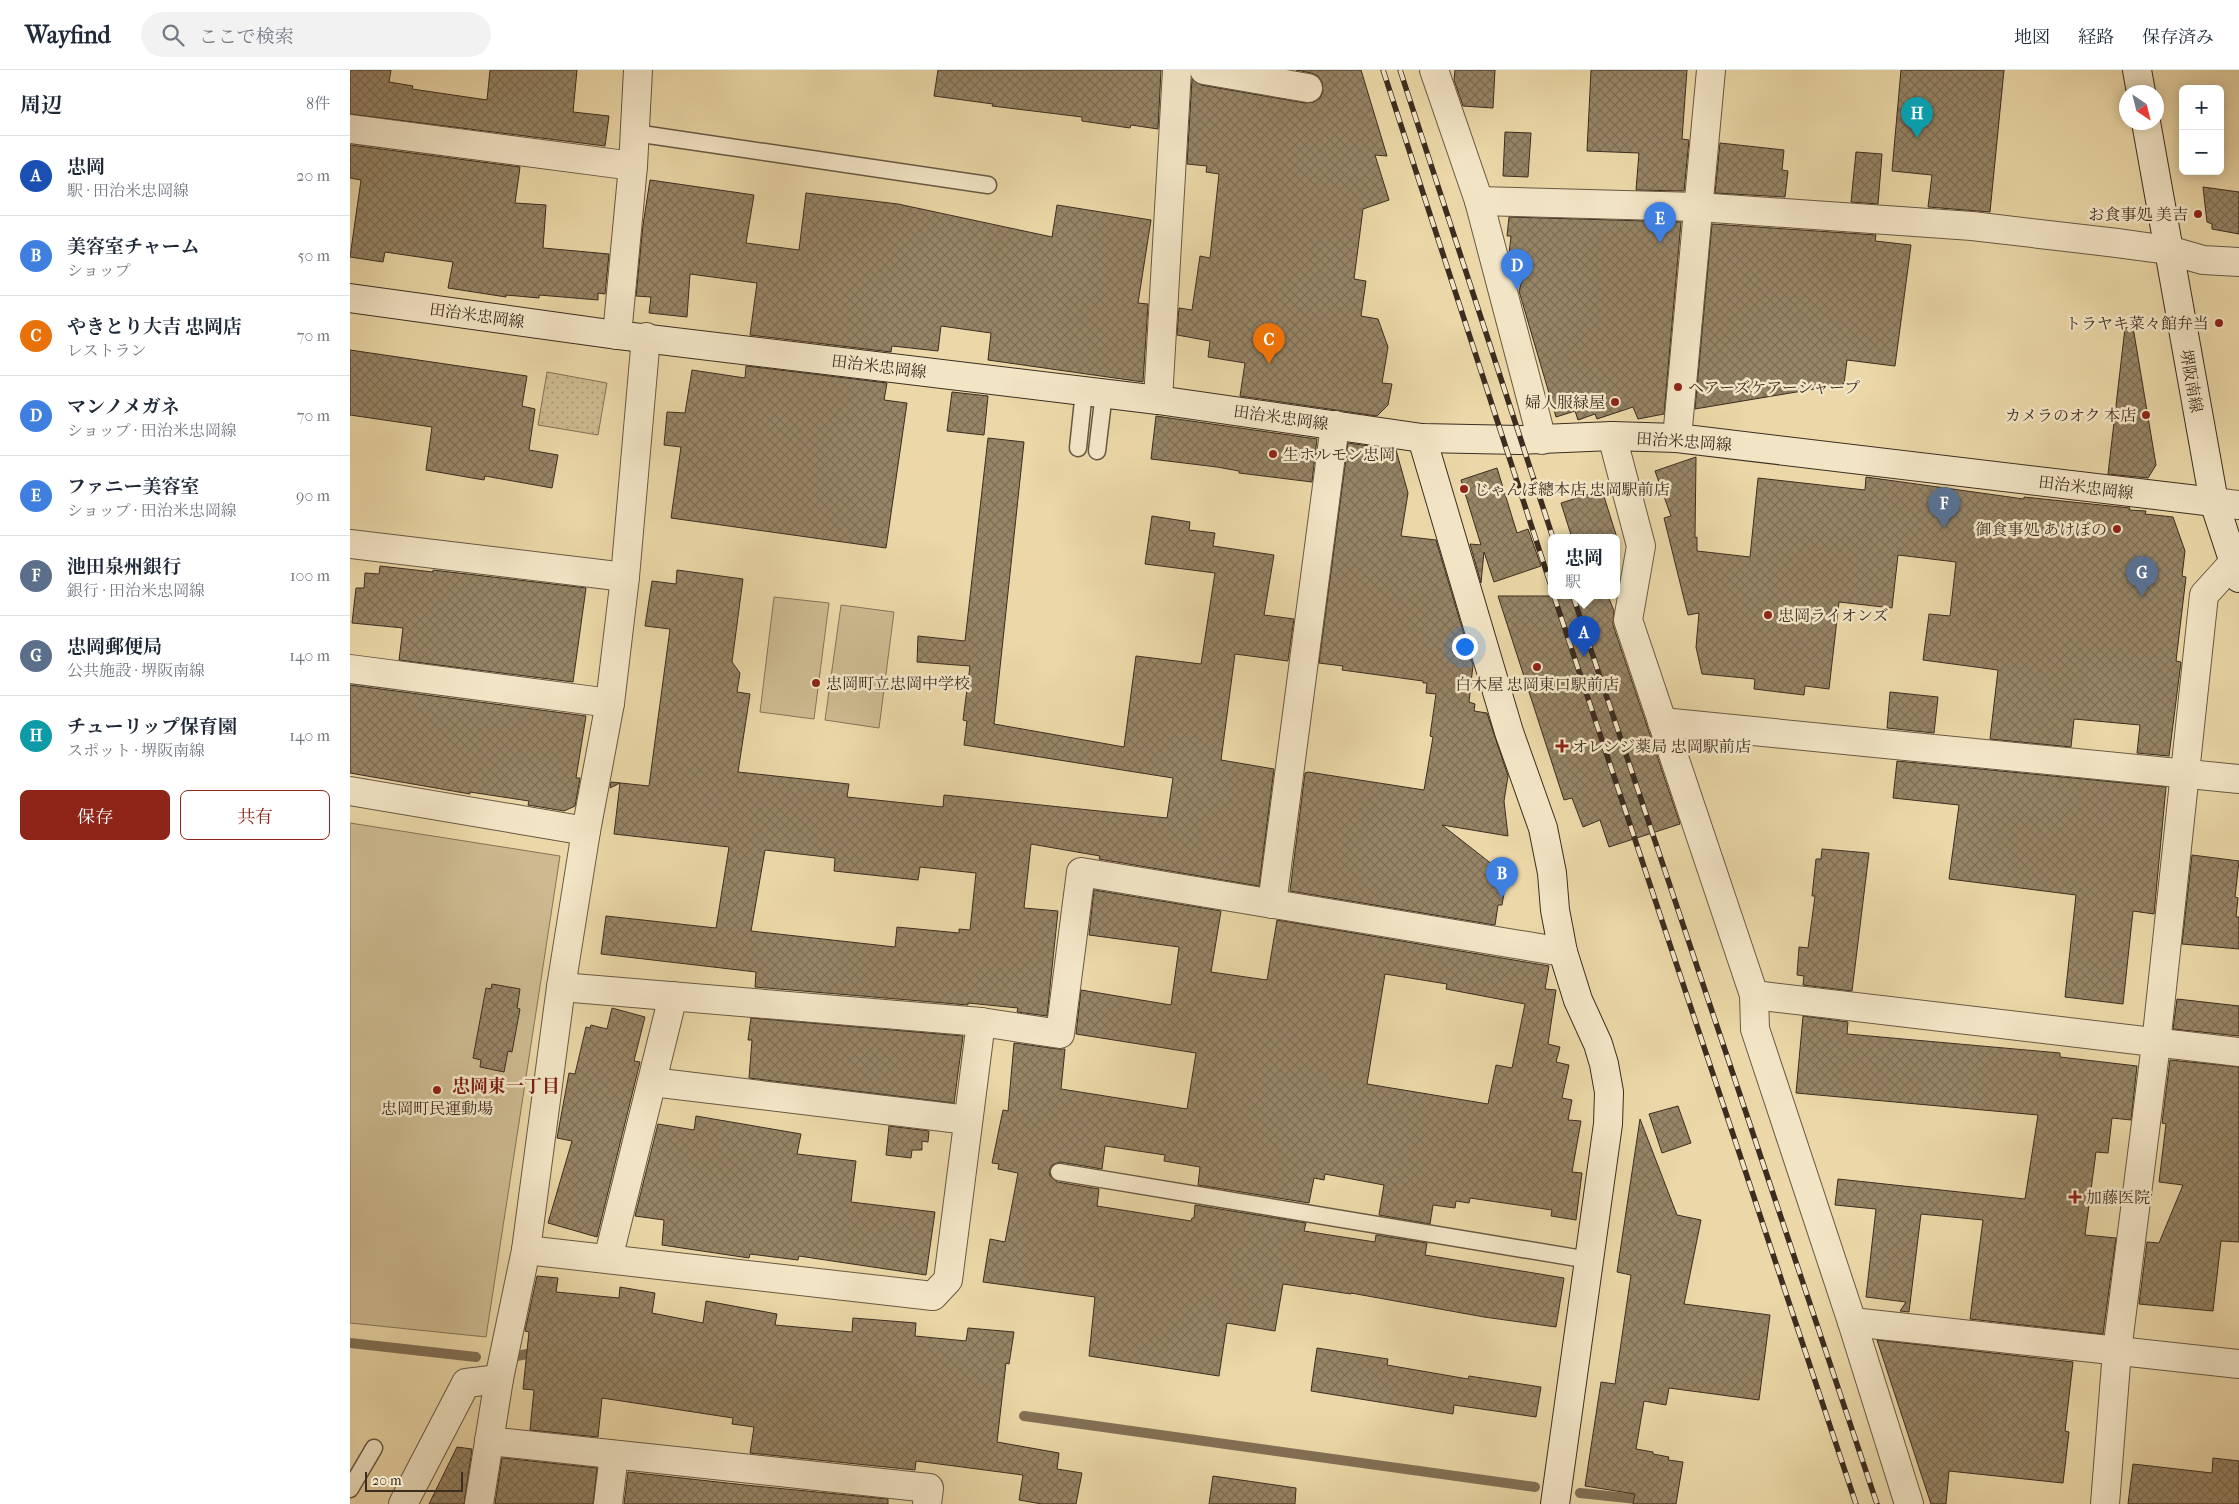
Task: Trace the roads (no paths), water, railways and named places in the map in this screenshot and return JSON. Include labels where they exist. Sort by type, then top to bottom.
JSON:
[{"type":"street","points":[[617,335],[633,166],[638,70]]},
{"type":"street","points":[[1158,400],[1177,70]]},
{"type":"street","points":[[1204,70],[1308,88]]},
{"type":"street","points":[[1434,70],[1479,201],[1542,440]]},
{"type":"street","points":[[1678,438],[1711,70]]},
{"type":"street","points":[[2137,70],[2140,85]]},
{"type":"street","points":[[350,129],[633,166]]},
{"type":"street","name":"堺阪南線","points":[[2147,130],[2168,250],[2226,503],[2236,570]]},
{"type":"street","points":[[1479,201],[1698,207],[1972,226],[2168,250],[2203,260],[2239,262]]},
{"type":"street","name":"田治米忠岡線","points":[[350,298],[617,335],[1158,400],[1422,438],[1542,440],[1612,436],[1678,438],[2226,503]]},
{"type":"street","points":[[479,1504],[499,1379],[526,1250],[561,987],[586,831],[610,703],[626,577],[646,337]]},
{"type":"street","points":[[1272,904],[1335,425]]},
{"type":"street","points":[[1612,436],[1641,546],[1628,620],[1754,995],[1755,1029],[1852,1322],[1909,1504]]},
{"type":"street","points":[[1422,438],[1509,732],[1543,828],[1552,873],[1555,910],[1563,952],[1578,1000],[1598,1044],[1608,1092],[1608,1124],[1555,1504]]},
{"type":"street","points":[[350,544],[626,577]]},
{"type":"street","points":[[2105,1504],[2117,1351],[2156,1044],[2183,774],[2204,594],[2236,570]]},
{"type":"street","points":[[350,669],[610,703]]},
{"type":"street","points":[[1662,722],[2239,780]]},
{"type":"street","points":[[350,791],[586,831]]},
{"type":"street","points":[[561,987],[981,1022],[1060,1034],[1081,872],[1563,952]]},
{"type":"street","points":[[1754,995],[2156,1044],[2239,1052]]},
{"type":"street","points":[[608,1259],[672,996]]},
{"type":"street","points":[[526,1250],[933,1296],[948,1280],[981,1022]]},
{"type":"street","points":[[652,1082],[968,1120]]},
{"type":"street","points":[[1852,1322],[2239,1364]]},
{"type":"street","points":[[403,1504],[466,1383],[499,1379]]},
{"type":"street","points":[[489,1442],[929,1488],[927,1504]]},
{"type":"street","points":[[608,1504],[614,1455]]},
{"type":"lane","points":[[635,133],[988,185]]},
{"type":"lane","points":[[1078,448],[1094,392]]},
{"type":"lane","points":[[1094,392],[1097,451]]},
{"type":"lane","points":[[1059,1172],[1589,1260]]},
{"type":"lane","points":[[350,1489],[374,1448]]},
{"type":"waterway","points":[[350,1343],[476,1357]]},
{"type":"waterway","points":[[517,1356],[538,1352]]},
{"type":"waterway","points":[[1024,1416],[1535,1487]]},
{"type":"waterway","points":[[1580,1493],[1646,1500]]},
{"type":"railway","points":[[1383,70],[1548,577]]},
{"type":"railway","points":[[1400,70],[1552,534]]},
{"type":"railway","points":[[1555,599],[1856,1504]]},
{"type":"railway","points":[[1574,599],[1877,1504]]},
{"type":"place","name":"チューリップ保育園","points":[[1917,138]]},
{"type":"place","name":"お食事処 美吉","points":[[2198,214]]},
{"type":"place","name":"ファニー美容室","points":[[1660,243]]},
{"type":"place","name":"マンノメガネ","points":[[1517,290]]},
{"type":"place","name":"トラヤキ菜々館弁当","points":[[2219,323]]},
{"type":"place","name":"やきとり大吉 忠岡店","points":[[1269,364]]},
{"type":"place","name":"ヘアーズケアーシャープ","points":[[1678,387]]},
{"type":"place","name":"婦人服緑屋","points":[[1615,402]]},
{"type":"place","name":"カメラのオク 本店","points":[[2146,415]]},
{"type":"place","name":"生ホルモン忠岡","points":[[1273,454]]},
{"type":"place","name":"じゃんぼ總本店 忠岡駅前店","points":[[1464,489]]},
{"type":"place","name":"池田泉州銀行","points":[[1944,528]]},
{"type":"place","name":"御食事処 あけぼの","points":[[2117,529]]},
{"type":"place","name":"忠岡郵便局","points":[[2142,597]]},
{"type":"place","name":"忠岡ライオンズ","points":[[1768,615]]},
{"type":"place","name":"忠岡","points":[[1584,657]]},
{"type":"place","name":"白木屋 忠岡東口駅前店","points":[[1537,667]]},
{"type":"place","name":"忠岡町立忠岡中学校","points":[[816,683]]},
{"type":"place","name":"オレンジ薬局 忠岡駅前店","points":[[1562,746]]},
{"type":"place","name":"美容室チャーム","points":[[1502,898]]},
{"type":"place","name":"忠岡町民運動場","points":[[437,1090]]},
{"type":"place","name":"加藤医院","points":[[2075,1197]]},
{"type":"district","name":"忠岡東一丁目","points":[[506,1086]]}]
